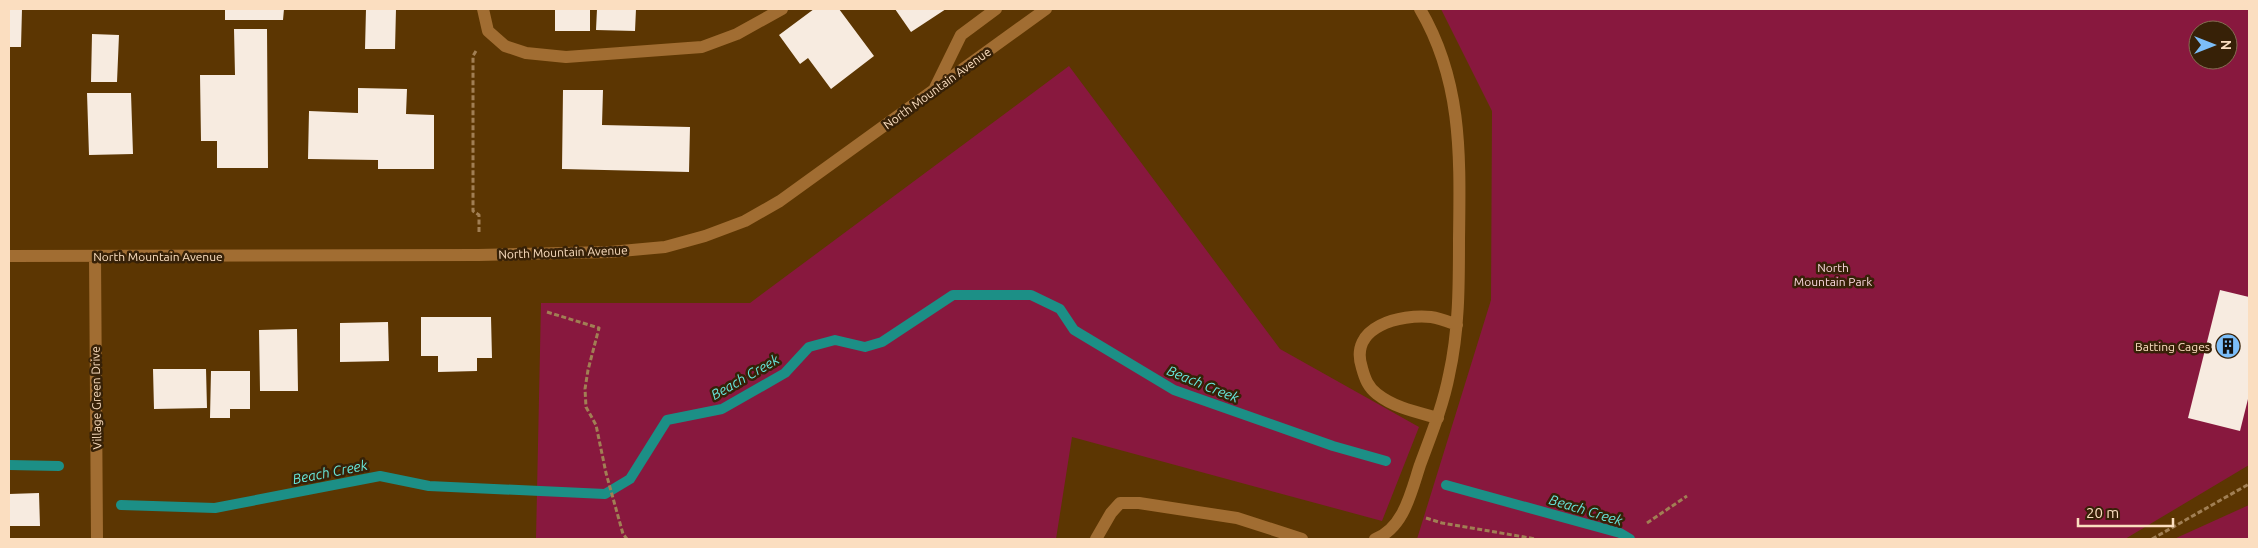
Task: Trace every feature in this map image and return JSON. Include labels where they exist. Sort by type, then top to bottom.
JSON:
[{"type":"street","points":[[483,9],[488,32],[505,46],[526,53],[566,57],[702,47],[737,34],[782,9]]},
{"type":"street","points":[[934,90],[961,35],[996,9]]},
{"type":"street","name":"North Mountain Avenue","points":[[9,256],[478,255],[619,251],[665,247],[705,236],[745,221],[780,201],[1046,9]]},
{"type":"street","points":[[1375,539],[1390,531],[1404,511],[1438,418],[1449,375],[1457,325],[1460,155],[1456,108],[1444,58],[1420,9]]},
{"type":"street","name":"Village Green Drive","points":[[95,256],[97,539]]},
{"type":"street","points":[[1438,418],[1400,408],[1376,394],[1367,384],[1360,363],[1361,346],[1368,333],[1385,322],[1410,317],[1433,317],[1457,325]]},
{"type":"street","points":[[1096,539],[1111,513],[1120,503],[1139,503],[1237,518],[1280,536],[1302,539]]},
{"type":"path","points":[[478,255],[479,215],[473,211],[473,56],[488,32]]},
{"type":"path","points":[[547,312],[599,328],[585,389],[586,407],[596,425],[606,473],[623,534],[627,539]]},
{"type":"path","points":[[2152,539],[2249,484]]},
{"type":"path","points":[[1647,522],[1687,496]]},
{"type":"path","points":[[1404,511],[1442,523],[1536,539]]},
{"type":"green space","name":"North Mountain Park","points":[[1441,9],[2249,9],[2249,465],[2125,539],[1417,539],[1491,300],[1492,111]]},
{"type":"green space","points":[[1069,66],[1280,349],[1419,427],[1382,521],[1072,437],[1056,539],[536,539],[541,303],[750,303]]},
{"type":"green space","points":[[2249,505],[2249,539],[2174,539]]},
{"type":"building","points":[[9,9],[22,9],[21,47],[9,47]]},
{"type":"building","points":[[225,9],[284,9],[283,20],[225,20]]},
{"type":"building","points":[[366,9],[396,9],[395,49],[365,49]]},
{"type":"building","points":[[555,9],[590,9],[590,31],[555,31]]},
{"type":"building","points":[[597,9],[636,9],[635,31],[596,30]]},
{"type":"building","points":[[814,9],[839,9],[874,56],[831,89],[808,58],[800,64],[779,35]]},
{"type":"building","points":[[895,9],[946,9],[911,32]]},
{"type":"building","points":[[234,29],[267,29],[268,168],[217,168],[217,141],[201,141],[200,75],[235,75]]},
{"type":"building","points":[[92,34],[119,35],[117,82],[91,82]]},
{"type":"building","points":[[358,88],[407,89],[406,114],[434,115],[434,169],[378,169],[378,160],[308,159],[309,111],[358,113]]},
{"type":"building","points":[[563,90],[603,90],[602,125],[690,127],[689,172],[562,169]]},
{"type":"building","points":[[87,93],[131,93],[133,154],[89,155]]},
{"type":"building","name":"Batting Cages","points":[[2220,290],[2249,297],[2249,395],[2240,431],[2188,418]]},
{"type":"building","points":[[421,317],[491,317],[492,358],[477,358],[477,371],[438,372],[438,356],[421,356]]},
{"type":"building","points":[[388,322],[389,361],[340,362],[340,323]]},
{"type":"building","points":[[297,329],[298,391],[260,391],[259,330]]},
{"type":"building","points":[[153,369],[206,369],[207,408],[154,409]]},
{"type":"building","points":[[211,371],[250,371],[250,409],[230,409],[230,418],[210,418]]},
{"type":"building","points":[[39,493],[40,526],[9,526],[9,494]]},
{"type":"waterway","name":"Beach Creek","points":[[121,505],[215,508],[380,476],[429,486],[605,494],[630,479],[667,420],[722,409],[785,373],[809,347],[835,340],[865,347],[882,342],[953,295],[1031,295],[1060,309],[1074,330],[1174,390],[1333,446],[1386,461]]},
{"type":"waterway","name":"Beach Creek","points":[[9,465],[59,466]]},
{"type":"waterway","name":"Beach Creek","points":[[1446,485],[1620,533],[1630,539]]},
{"type":"place","name":"Batting Cages","points":[[2228,346]]}]
